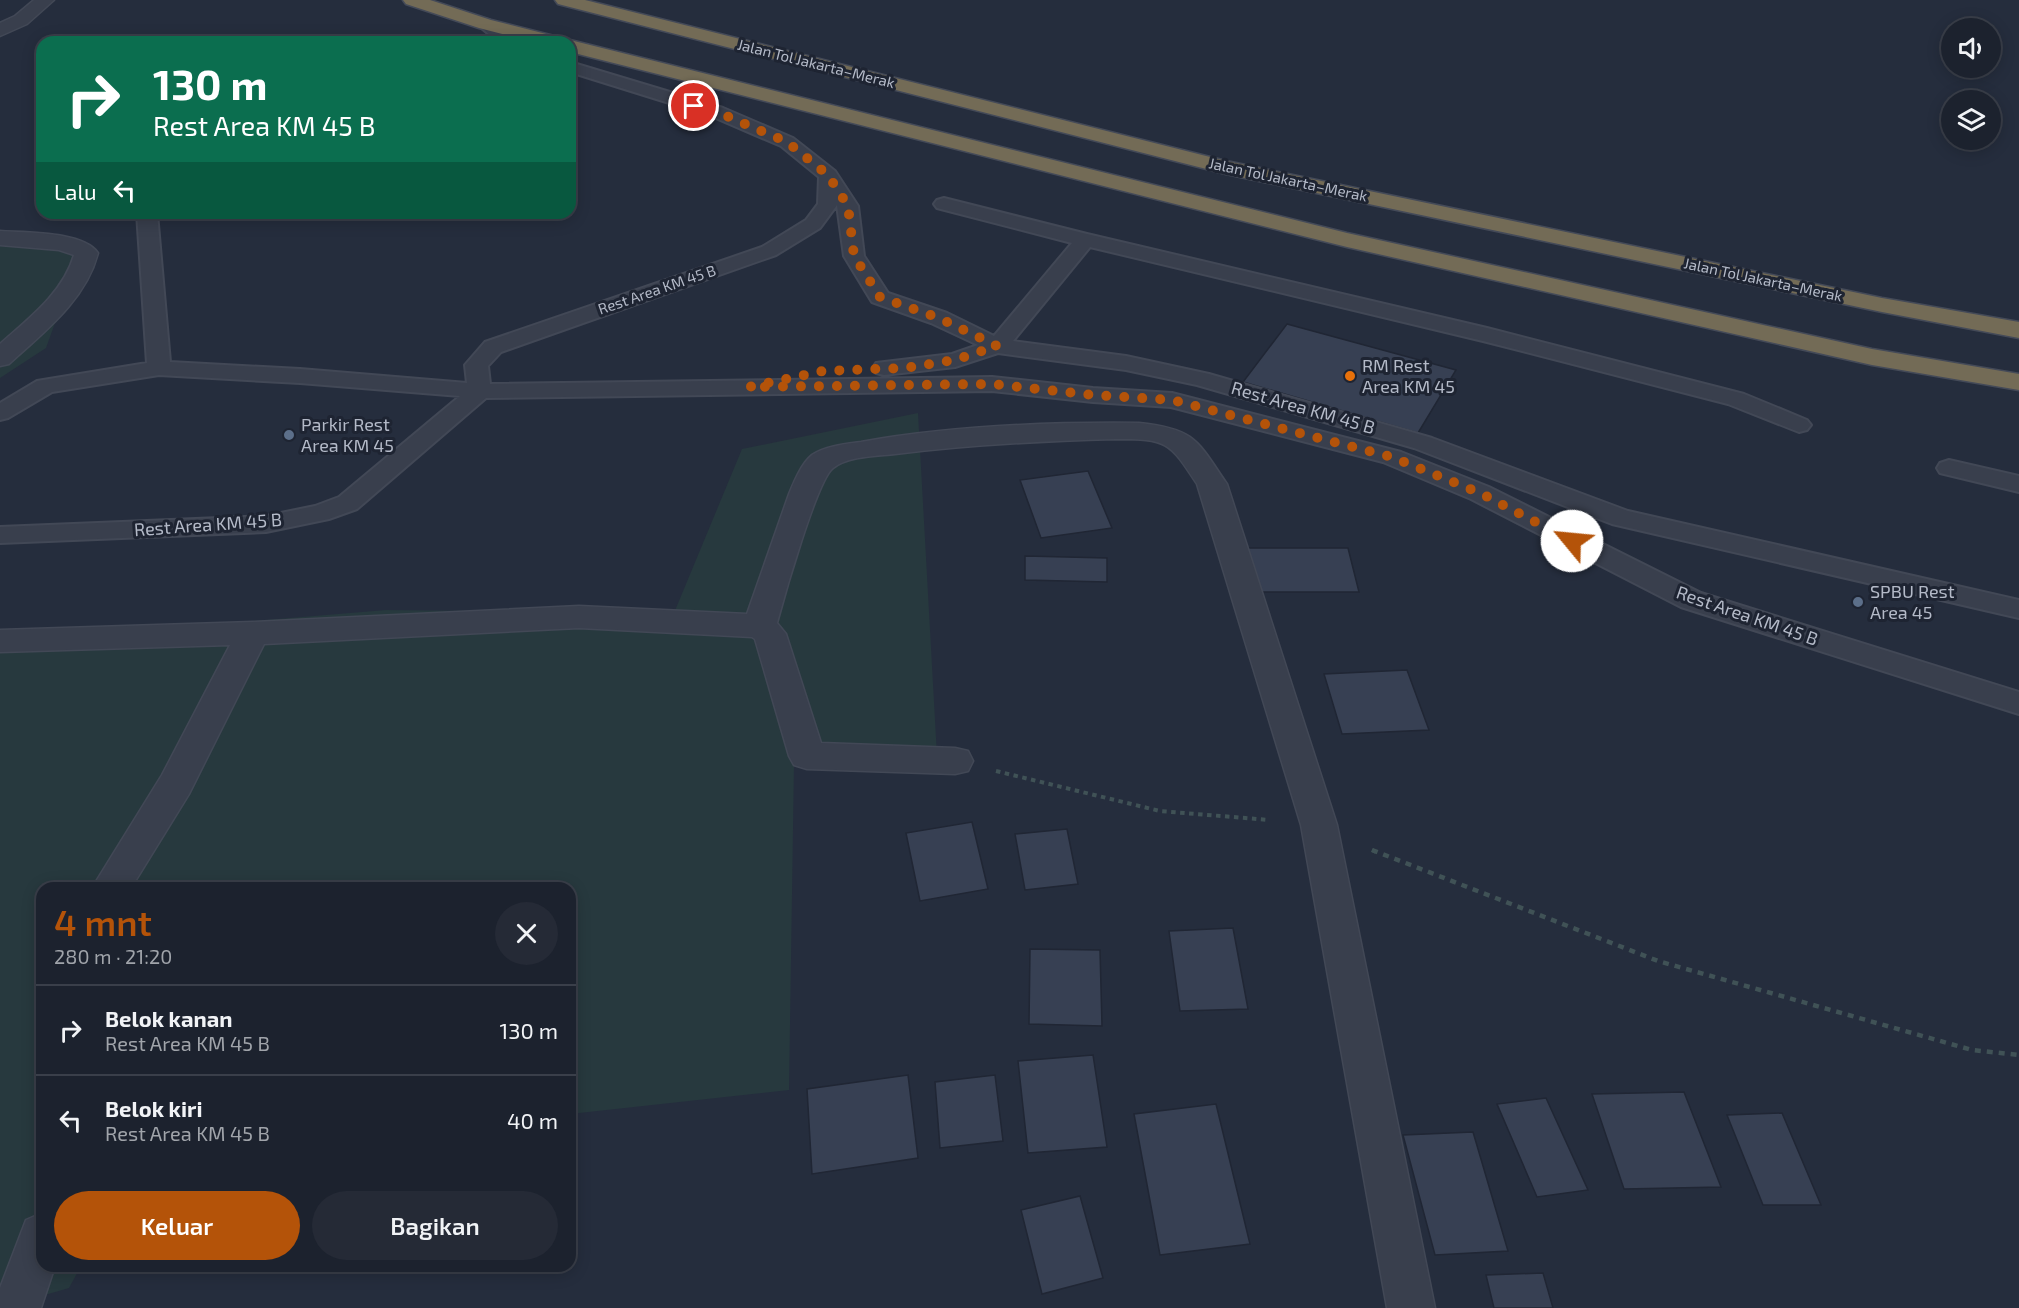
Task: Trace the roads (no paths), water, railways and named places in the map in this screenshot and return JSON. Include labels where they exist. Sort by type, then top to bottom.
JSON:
[{"type":"highway","points":[[412,0],[485,24],[532,36]]},
{"type":"highway","name":"Jalan Tol Jakarta–Merak","points":[[564,0],[1226,167],[1858,300],[2019,330]]},
{"type":"highway","points":[[576,47],[1347,240],[1872,357],[2019,382]]},
{"type":"street","points":[[0,30],[21,20],[45,0]]},
{"type":"street","points":[[0,238],[54,243],[80,248],[86,253],[82,266],[63,299],[0,358]]},
{"type":"street","points":[[760,627],[808,481],[825,459],[844,453],[881,447],[1033,433],[1141,431],[1176,438],[1191,453],[1212,484],[1318,825],[1411,1308]]},
{"type":"street","points":[[0,641],[253,633],[579,617],[760,627],[770,634],[807,756],[955,761]]},
{"type":"street","points":[[115,882],[176,784],[253,633]]},
{"type":"street","points":[[16,1308],[36,1253]]},
{"type":"lane","points":[[485,24],[500,36]]},
{"type":"lane","name":"Rest Area KM 45 B","points":[[576,69],[717,112],[787,142],[828,175],[848,206],[854,256],[880,297],[939,318],[997,346],[1126,363],[1201,379],[1423,442],[1621,518],[2019,609]]},
{"type":"lane","name":"Rest Area KM 45 B","points":[[480,391],[476,365],[493,347],[769,251],[813,224],[828,204],[828,175]]},
{"type":"lane","points":[[944,204],[1084,240],[1487,335],[1736,399],[1799,425]]},
{"type":"lane","points":[[147,219],[159,368]]},
{"type":"lane","points":[[997,346],[1084,240]]},
{"type":"lane","name":"Rest Area KM 45 B","points":[[749,387],[823,371],[905,368],[955,360],[997,346]]},
{"type":"lane","name":"Rest Area KM 45 B","points":[[0,413],[45,386],[159,368],[300,376],[480,391],[992,384],[1093,395],[1172,400],[1392,457],[1480,493],[1691,600],[2019,703]]},
{"type":"lane","name":"Rest Area KM 45 B","points":[[0,535],[266,524],[320,513],[348,503],[480,391]]},
{"type":"lane","points":[[1949,468],[2019,484]]},
{"type":"place","name":"RM Rest Area KM 45","points":[[1350,376]]},
{"type":"place","name":"Parkir Rest Area KM 45","points":[[289,435]]},
{"type":"place","name":"SPBU Rest Area 45","points":[[1858,602]]}]
